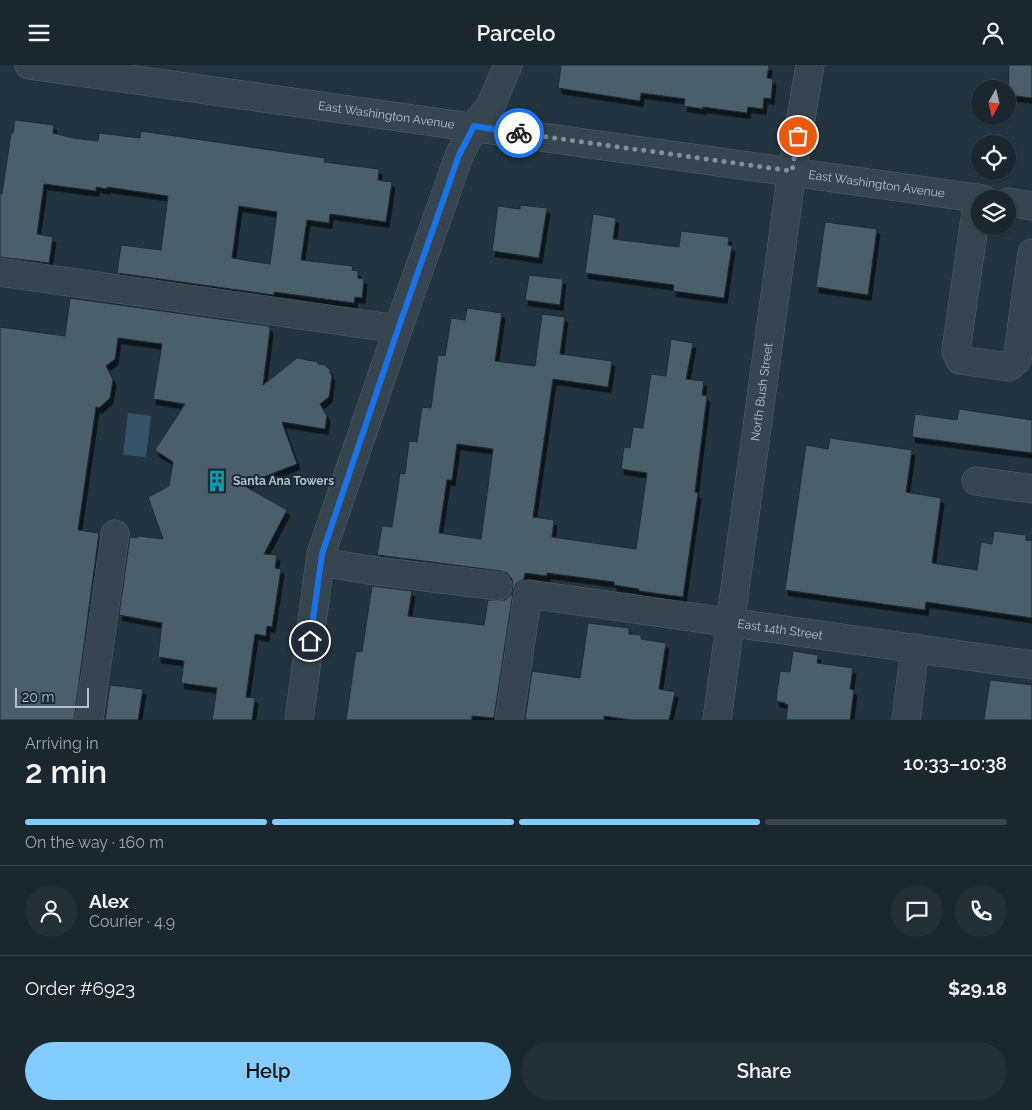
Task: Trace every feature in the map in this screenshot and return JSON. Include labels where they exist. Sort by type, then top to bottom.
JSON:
[{"type":"street","name":"East Washington Avenue","points":[[29,65],[155,74],[474,126],[971,197]]},
{"type":"street","points":[[299,720],[322,554],[459,155],[474,126],[491,105],[508,65]]},
{"type":"street","name":"North Bush Street","points":[[717,720],[792,171],[810,65]]},
{"type":"street","points":[[1016,203],[1032,206]]},
{"type":"street","points":[[975,235],[956,351],[960,359],[1009,367],[1017,360],[1032,253]]},
{"type":"street","points":[[0,272],[398,329]]},
{"type":"street","points":[[976,481],[1032,489]]},
{"type":"street","points":[[89,720],[115,534]]},
{"type":"street","points":[[320,562],[498,586]]},
{"type":"street","name":"East 14th Street","points":[[509,720],[528,594],[1032,665]]},
{"type":"street","points":[[906,720],[915,649]]},
{"type":"water","points":[[128,413],[151,416],[146,457],[123,455]]},
{"type":"building","points":[[561,65],[769,65],[767,78],[773,79],[771,99],[764,98],[763,109],[748,107],[747,113],[684,106],[685,99],[641,93],[640,101],[558,88]]},
{"type":"building","points":[[1009,65],[1032,65],[1032,98],[1016,96],[1016,80],[1008,80]]},
{"type":"building","points":[[15,120],[54,125],[53,133],[98,141],[99,133],[140,138],[141,131],[325,158],[324,162],[379,169],[378,180],[392,182],[386,222],[330,214],[329,223],[307,220],[301,260],[353,266],[352,270],[358,271],[358,278],[364,279],[362,298],[355,297],[354,303],[274,292],[274,295],[117,273],[121,245],[161,250],[168,196],[107,187],[107,189],[96,187],[96,191],[44,184],[37,234],[53,237],[49,263],[0,257],[0,193],[2,194],[11,133],[13,133]],"holes":[[[239,206],[277,212],[270,264],[232,258]]]},
{"type":"building","points":[[520,205],[547,208],[539,258],[492,251],[498,206],[520,209]]},
{"type":"building","points":[[593,214],[616,218],[613,239],[679,247],[681,231],[729,237],[728,245],[732,246],[724,298],[673,291],[674,285],[585,273]]},
{"type":"building","points":[[825,222],[877,229],[868,295],[816,287]]},
{"type":"building","points":[[529,275],[563,279],[560,305],[525,300]]},
{"type":"building","points":[[70,298],[269,326],[263,385],[297,358],[318,362],[318,364],[325,365],[330,370],[332,376],[329,397],[320,404],[327,416],[325,429],[282,422],[297,464],[243,485],[287,510],[264,554],[277,555],[275,568],[281,569],[272,627],[267,626],[266,636],[255,634],[246,697],[255,698],[252,720],[212,720],[217,688],[181,683],[184,661],[158,657],[162,623],[119,615],[130,537],[163,539],[148,497],[169,486],[173,462],[155,450],[185,404],[153,399],[162,344],[118,338],[115,359],[106,366],[113,379],[110,398],[99,408],[96,407],[78,530],[99,533],[74,720],[0,720],[0,327],[65,336]]},
{"type":"building","points":[[467,308],[502,313],[495,361],[535,366],[542,314],[565,317],[560,354],[612,361],[608,387],[553,379],[533,517],[554,520],[552,537],[636,549],[647,473],[621,469],[624,447],[630,448],[633,427],[643,428],[651,374],[666,376],[671,339],[693,343],[686,379],[704,381],[702,395],[707,396],[695,492],[698,493],[683,597],[639,591],[639,589],[614,585],[614,582],[547,573],[547,576],[525,573],[524,579],[516,584],[513,592],[494,718],[472,716],[472,720],[346,720],[356,651],[362,652],[372,586],[412,591],[408,616],[484,625],[488,600],[505,600],[511,595],[513,588],[512,579],[507,573],[377,555],[382,526],[392,527],[400,473],[405,474],[409,441],[417,442],[422,407],[431,408],[438,355],[445,356],[451,318],[465,320]],"holes":[[[457,444],[493,449],[481,539],[439,533],[447,480],[452,480]]]},
{"type":"building","points":[[959,409],[1032,420],[1032,453],[912,437],[915,414],[957,420]]},
{"type":"building","points":[[830,438],[912,450],[906,492],[941,498],[932,563],[977,570],[981,542],[992,544],[994,531],[1026,535],[1026,540],[1032,541],[1032,618],[926,602],[925,610],[785,590],[806,445],[828,449]]},
{"type":"building","points":[[588,623],[629,628],[629,634],[641,635],[641,639],[666,643],[659,689],[675,692],[669,720],[632,720],[604,716],[604,720],[525,720],[532,671],[580,678]]},
{"type":"building","points":[[793,651],[818,655],[817,663],[853,668],[850,689],[854,690],[850,720],[786,720],[788,705],[776,701],[780,671],[790,672]]},
{"type":"building","points":[[990,680],[1032,685],[1032,720],[984,720]]},
{"type":"building","points":[[110,685],[143,689],[138,720],[105,720]]},
{"type":"way so far","points":[[519,133],[792,171],[798,136]]},
{"type":"place","name":"Santa Ana Towers","points":[[217,481]]},
{"type":"route","points":[[310,641],[322,554],[459,155],[474,126],[519,133]]}]
